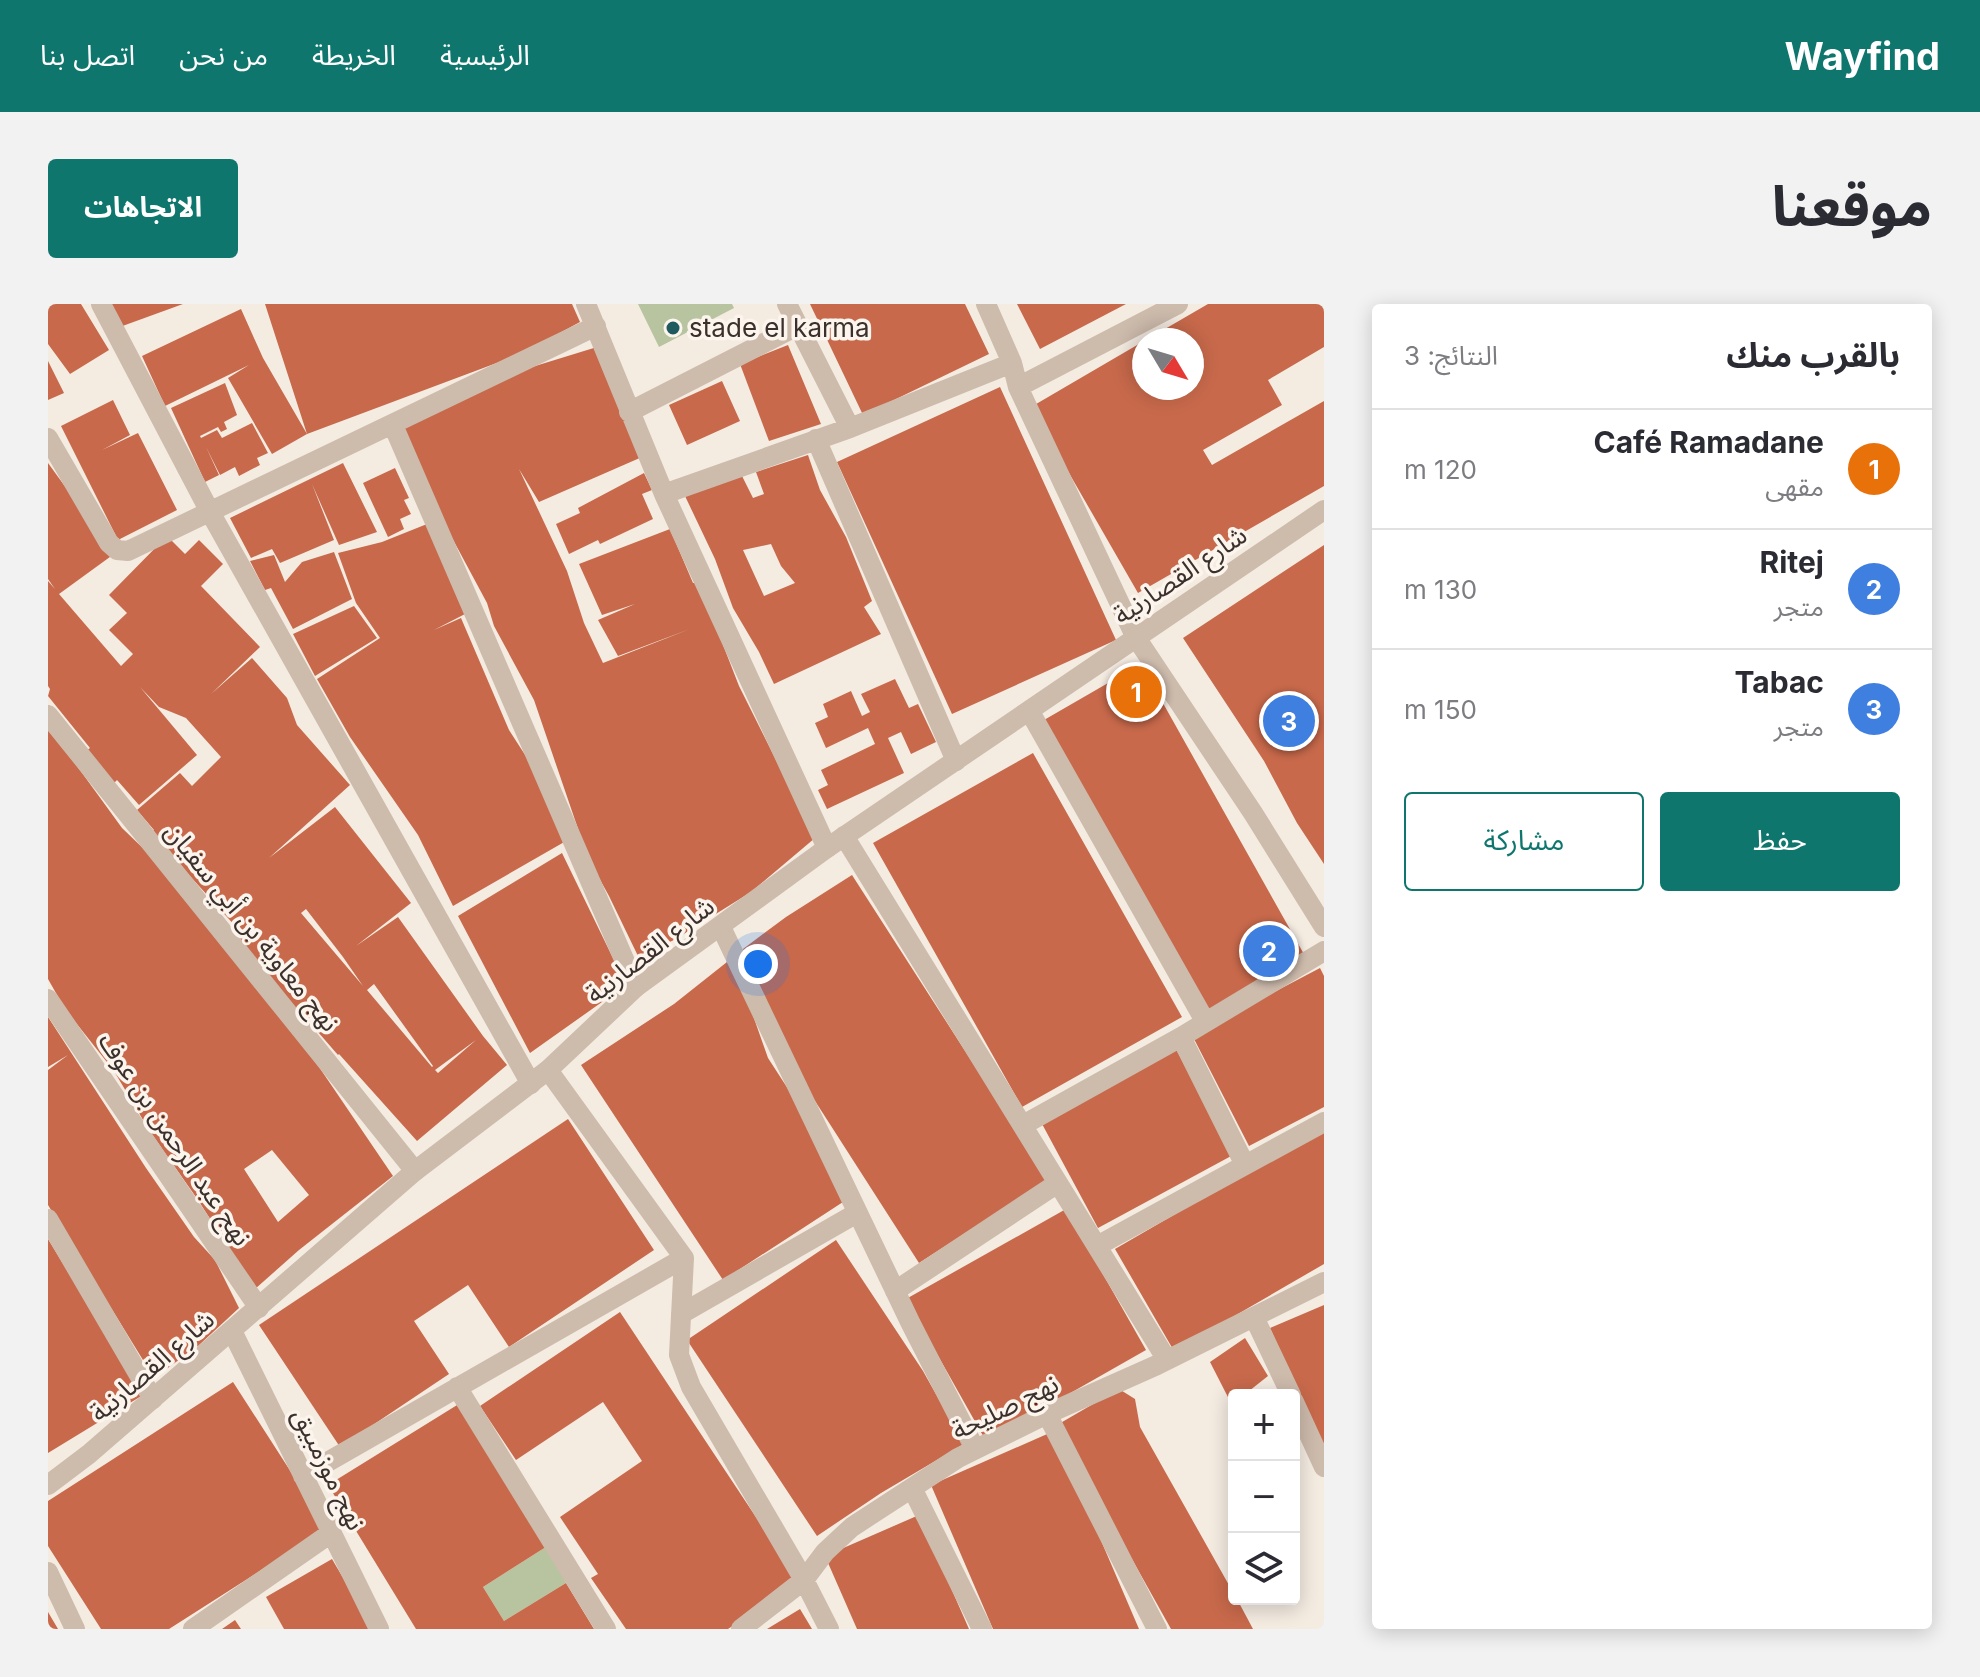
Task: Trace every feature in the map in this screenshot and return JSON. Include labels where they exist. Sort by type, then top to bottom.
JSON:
[{"type":"street","points":[[101,304],[210,512],[531,1084]]},
{"type":"street","points":[[586,304],[664,494],[836,842],[1023,1125],[1167,1360]]},
{"type":"street","points":[[787,304],[850,428]]},
{"type":"street","points":[[986,304],[1012,363],[1018,387],[1135,636],[1253,813],[1324,927]]},
{"type":"street","points":[[1018,387],[1178,304]]},
{"type":"street","points":[[48,438],[109,543],[117,550],[128,551],[596,326]]},
{"type":"street","points":[[629,412],[797,326]]},
{"type":"street","points":[[664,494],[850,428],[1012,363]]},
{"type":"street","points":[[393,425],[636,987]]},
{"type":"street","points":[[816,439],[956,761]]},
{"type":"street","name":"شارع القصارنية","points":[[48,1485],[153,1399],[415,1171],[548,1070],[636,987],[836,842],[1324,510]]},
{"type":"street","points":[[1030,712],[1205,1021]]},
{"type":"street","name":"نهج معاوية بن أبي سفيان","points":[[48,715],[415,1171]]},
{"type":"street","points":[[721,927],[857,1213],[975,1449]]},
{"type":"street","points":[[1023,1125],[1181,1037],[1324,951]]},
{"type":"street","name":"نهج عبد الرحمن بن عوف","points":[[48,999],[259,1308]]},
{"type":"street","points":[[1181,1037],[1245,1165]]},
{"type":"street","points":[[548,1070],[684,1258],[679,1355],[691,1387],[804,1580],[829,1629]]},
{"type":"street","points":[[1097,1246],[1324,1122]]},
{"type":"street","points":[[895,1291],[1058,1183]]},
{"type":"street","points":[[681,1314],[857,1213]]},
{"type":"street","points":[[48,1219],[153,1399]]},
{"type":"street","points":[[303,1476],[684,1258]]},
{"type":"street","name":"نهج صليحة","points":[[741,1629],[804,1580],[838,1539],[975,1449],[1167,1360],[1324,1282]]},
{"type":"street","points":[[1254,1317],[1288,1389]]},
{"type":"street","name":"نهج موزمبيق","points":[[232,1331],[379,1629]]},
{"type":"street","points":[[457,1387],[606,1629]]},
{"type":"street","points":[[1047,1414],[1157,1629]]},
{"type":"street","points":[[1300,1415],[1324,1467]]},
{"type":"street","points":[[912,1488],[982,1629]]},
{"type":"street","points":[[193,1629],[331,1533]]},
{"type":"street","points":[[48,1572],[75,1629]]},
{"type":"green space","name":"stade el karma","points":[[638,304],[732,304],[734,308],[659,347]]},
{"type":"green space","points":[[549,1545],[566,1583],[504,1621],[483,1587]]},
{"type":"building","points":[[48,304],[81,304],[109,350],[70,374],[48,344]]},
{"type":"building","points":[[108,304],[183,304],[117,328]]},
{"type":"building","points":[[265,304],[572,304],[580,322],[521,354],[307,434]]},
{"type":"building","points":[[810,304],[965,304],[989,354],[863,415]]},
{"type":"building","points":[[1017,304],[1126,304],[1040,349]]},
{"type":"building","points":[[1208,304],[1324,304],[1324,347],[1268,380],[1282,405],[1203,450],[1212,465],[1324,401],[1324,486],[1138,593],[1031,407],[1132,348],[1132,400],[1204,400],[1204,328],[1167,328]]},
{"type":"building","points":[[241,309],[263,358],[307,434],[272,454],[228,378],[249,365],[165,406],[142,356]]},
{"type":"building","points":[[788,345],[821,424],[769,441],[740,364]]},
{"type":"building","points":[[597,347],[642,457],[539,502],[519,469],[567,571],[584,623],[603,663],[690,629],[618,656],[598,620],[635,604],[602,615],[579,564],[670,529],[693,583],[699,583],[739,686],[815,838],[751,892],[674,940],[638,956],[588,858],[534,700],[494,626],[487,603],[443,521],[399,425],[532,367]]},
{"type":"building","points":[[48,361],[64,393],[48,400]]},
{"type":"building","points":[[722,381],[740,421],[687,445],[669,405]]},
{"type":"building","points":[[225,383],[237,415],[224,422],[227,429],[221,432],[218,427],[201,438],[217,430],[222,438],[252,423],[268,453],[257,458],[260,465],[239,476],[235,467],[220,475],[206,447],[219,475],[205,482],[171,408]]},
{"type":"building","points":[[1000,387],[1116,640],[952,714],[837,462]]},
{"type":"building","points":[[113,400],[130,435],[102,450],[138,433],[177,510],[118,540],[61,426]]},
{"type":"building","points":[[808,455],[820,490],[846,537],[872,601],[864,607],[881,634],[774,684],[733,608],[715,559],[685,496],[742,476],[753,498],[764,494],[756,472]],"holes":[[[771,544],[781,566],[795,583],[764,596],[743,550]]]},
{"type":"building","points":[[48,463],[114,554],[59,594],[121,666],[133,654],[109,630],[127,613],[109,595],[167,536],[185,554],[199,540],[223,564],[201,586],[260,647],[211,694],[252,658],[287,698],[297,725],[350,785],[269,858],[335,807],[411,903],[356,946],[398,917],[507,1065],[417,1141],[339,1054],[318,1032],[315,1034],[233,932],[237,928],[151,833],[154,830],[137,810],[180,773],[192,786],[221,757],[186,718],[159,707],[140,687],[197,755],[139,805],[117,780],[114,783],[86,751],[90,748],[48,696],[48,581],[55,589],[48,579]],"holes":[[[306,909],[343,957],[363,986],[301,913]],[[374,984],[432,1067],[367,990]],[[476,1040],[438,1073],[435,1070]]]},
{"type":"building","points":[[343,463],[377,532],[339,545],[312,484],[334,540],[280,563],[272,549],[251,558],[230,518]]},
{"type":"building","points":[[395,468],[409,498],[404,500],[411,514],[400,519],[404,529],[388,537],[363,483]]},
{"type":"building","points":[[644,473],[652,490],[642,494],[653,519],[600,544],[598,540],[569,554],[556,524],[580,513],[578,508]]},
{"type":"building","points":[[427,524],[465,614],[434,630],[461,618],[509,730],[529,761],[566,841],[453,906],[418,835],[350,737],[317,679],[380,638],[356,603],[338,553],[382,542]]},
{"type":"building","points":[[1324,545],[1324,864],[1297,823],[1264,761],[1183,638]]},
{"type":"building","points":[[334,552],[352,599],[293,629],[271,588],[265,590],[250,561],[274,555],[285,582],[302,562]]},
{"type":"building","points":[[354,606],[377,638],[315,676],[293,634]]},
{"type":"building","points":[[1141,664],[1305,956],[1208,1011],[1044,720]]},
{"type":"building","points":[[895,679],[909,708],[918,704],[936,742],[911,754],[901,732],[888,738],[904,773],[827,809],[818,790],[828,785],[821,770],[875,744],[868,728],[826,748],[815,723],[828,717],[823,704],[851,691],[862,716],[870,712],[861,694]]},
{"type":"building","points":[[48,726],[122,828],[148,853],[317,1064],[393,1176],[255,1289],[149,1130],[114,1071],[65,1009],[48,979]],"holes":[[[272,1150],[309,1195],[278,1222],[244,1169]]]},
{"type":"building","points":[[1033,753],[1182,1017],[1022,1107],[873,843]]},
{"type":"building","points":[[562,853],[626,985],[530,1053],[458,916]]},
{"type":"building","points":[[852,875],[1048,1180],[919,1263],[799,1076],[743,949]]},
{"type":"building","points":[[727,962],[743,987],[768,1058],[814,1129],[843,1202],[723,1280],[581,1065],[674,1004]]},
{"type":"building","points":[[1320,968],[1324,976],[1324,1107],[1249,1146],[1192,1035]]},
{"type":"building","points":[[48,1017],[146,1168],[194,1237],[215,1260],[239,1308],[198,1346],[154,1378],[48,1205],[48,1070],[68,1055],[48,1067]]},
{"type":"building","points":[[1176,1049],[1233,1155],[1098,1228],[1041,1122]]},
{"type":"building","points":[[568,1119],[654,1250],[509,1347],[468,1285],[414,1321],[449,1374],[340,1447],[259,1325]]},
{"type":"building","points":[[1324,1128],[1324,1264],[1174,1351],[1115,1249]]},
{"type":"building","points":[[1066,1209],[1146,1350],[986,1441],[906,1299]]},
{"type":"building","points":[[48,1239],[143,1395],[48,1453]]},
{"type":"building","points":[[836,1240],[923,1371],[964,1444],[881,1493],[817,1536],[687,1340]]},
{"type":"building","points":[[1324,1305],[1324,1451],[1300,1396],[1300,1389],[1297,1389],[1270,1328]]},
{"type":"building","points":[[620,1312],[799,1582],[728,1629],[626,1629],[591,1578],[598,1574],[560,1517],[642,1461],[603,1402],[516,1460],[480,1406]]},
{"type":"building","points":[[1245,1338],[1268,1376],[1252,1389],[1228,1389],[1228,1397],[1210,1362]]},
{"type":"building","points":[[233,1382],[327,1528],[169,1629],[101,1629],[48,1546],[48,1501]]},
{"type":"building","points":[[1119,1389],[1135,1399],[1140,1427],[1228,1583],[1228,1605],[1240,1605],[1253,1629],[1171,1629],[1057,1425]]},
{"type":"building","points":[[462,1402],[549,1545],[483,1587],[504,1621],[566,1583],[594,1629],[416,1629],[328,1485]]},
{"type":"building","points":[[1054,1431],[1139,1629],[993,1629],[931,1485]]},
{"type":"building","points":[[919,1515],[969,1629],[857,1629],[825,1556]]},
{"type":"building","points":[[332,1559],[373,1629],[284,1629],[266,1597]]},
{"type":"building","points":[[800,1609],[812,1629],[767,1629]]},
{"type":"building","points":[[48,1612],[58,1629],[48,1629]]},
{"type":"building","points":[[235,1620],[241,1629],[222,1629]]},
{"type":"place","name":"stade el karma","points":[[673,328]]},
{"type":"place","name":"Café Ramadane","points":[[1136,692]]},
{"type":"place","name":"Tabac","points":[[1289,721]]},
{"type":"place","name":"Ritej","points":[[1269,951]]}]
